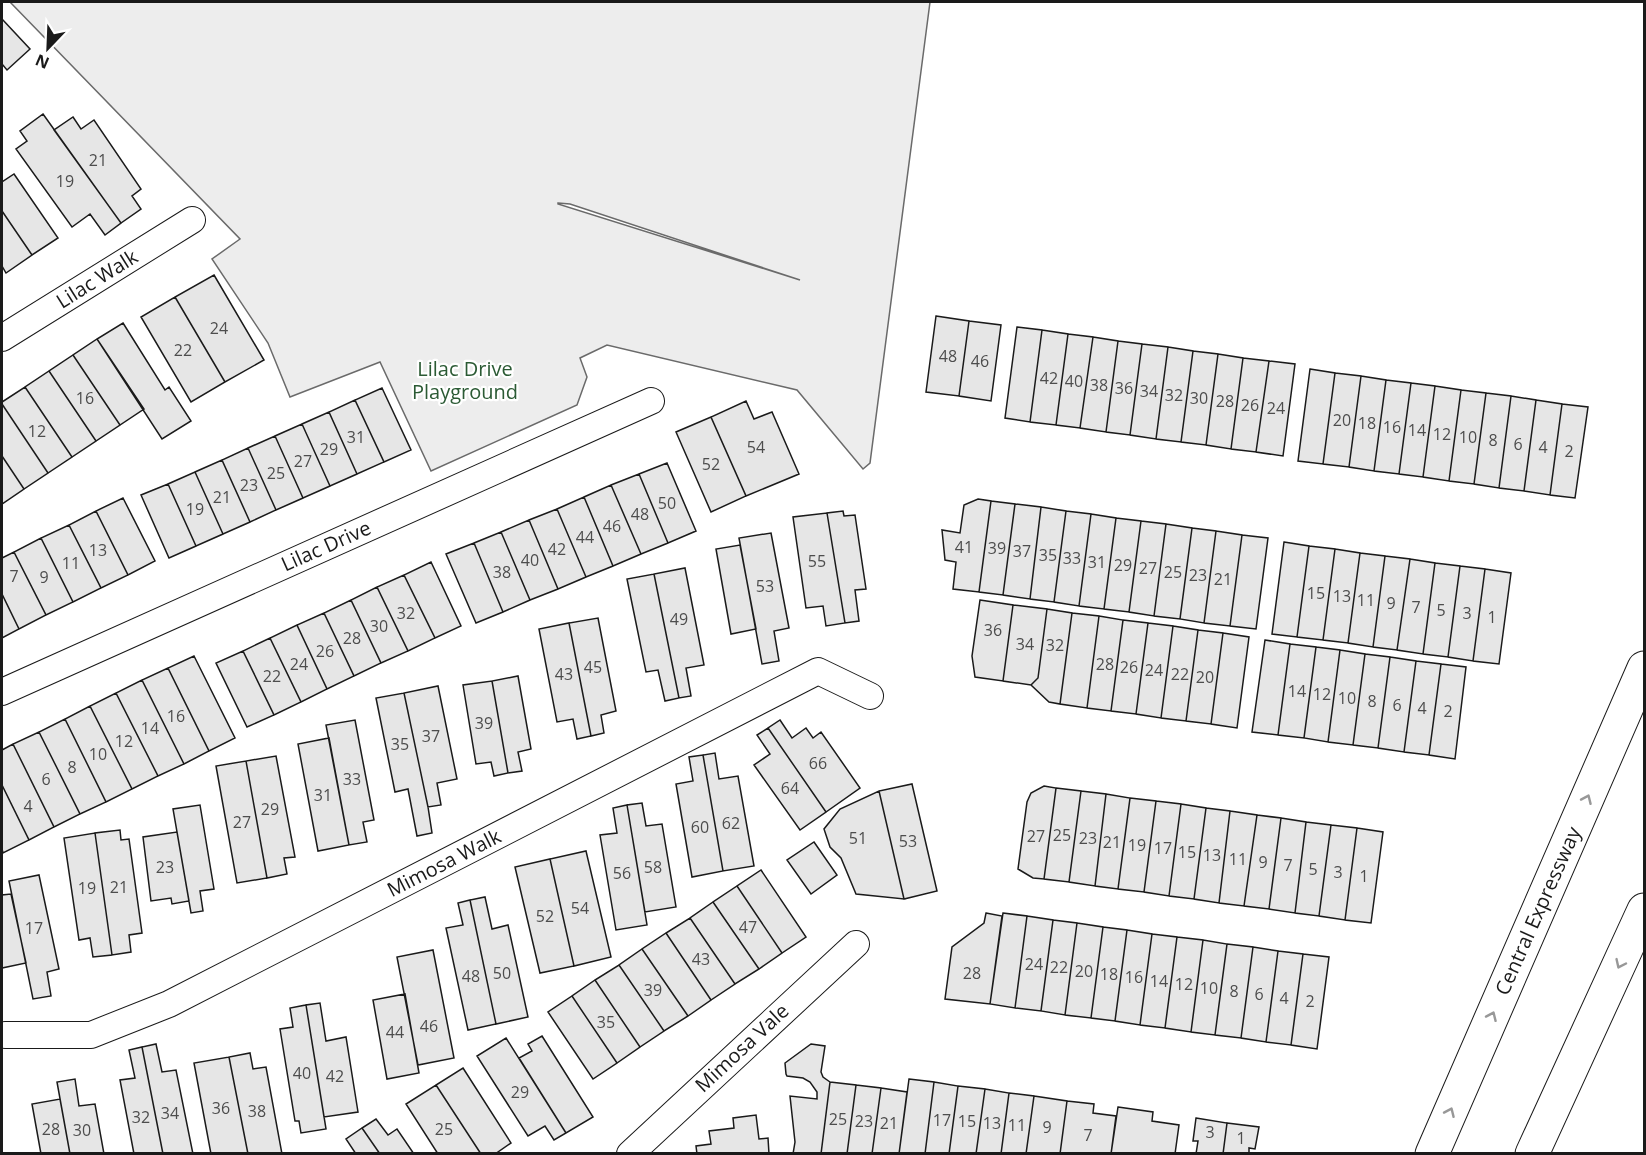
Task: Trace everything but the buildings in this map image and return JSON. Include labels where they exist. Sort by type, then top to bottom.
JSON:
[{"type":"highway","name":"Central Expressway","points":[[1432,1154],[1644,668]]},
{"type":"highway","points":[[1532,1154],[1644,910]]},
{"type":"street","name":"Lilac Walk","points":[[2,338],[192,220]]},
{"type":"street","name":"Lilac Drive","points":[[2,692],[651,401]]},
{"type":"street","name":"Mimosa Walk","points":[[3,1038],[91,1035],[169,1004],[818,670],[870,696]]},
{"type":"street","name":"Mimosa Vale","points":[[630,1154],[856,944]]},
{"type":"shaded area","points":[[10,2],[930,2],[870,463],[863,469],[797,390],[607,345],[580,358],[587,377],[577,405],[431,471],[380,362],[290,397],[268,343],[212,259],[240,239]],"holes":[[[558,203],[570,204],[800,280]]]},
{"type":"park label","name":"Lilac Drive Playground","points":[[465,380]]}]
